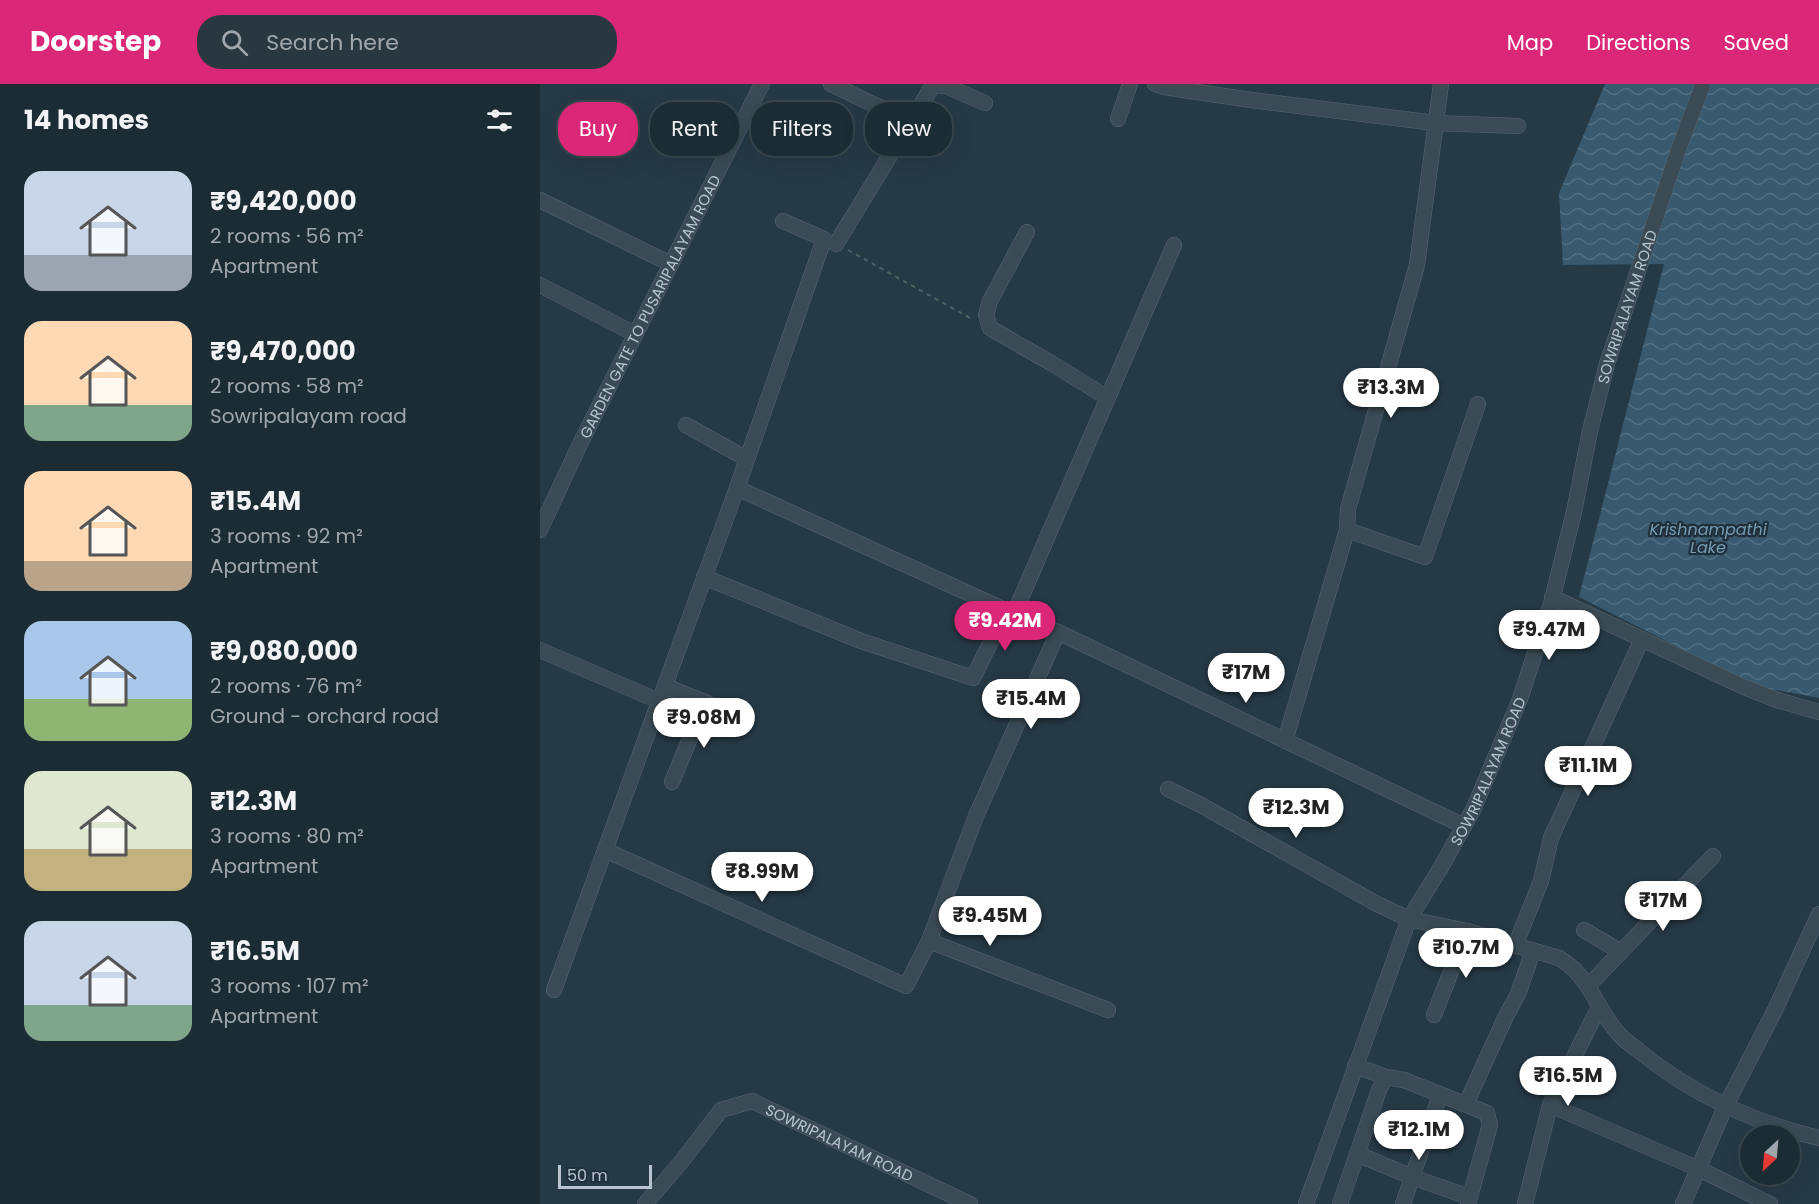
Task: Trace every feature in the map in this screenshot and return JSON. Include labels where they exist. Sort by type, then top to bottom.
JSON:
[{"type":"street","name":"GARDEN GATE TO PUSARIPALAYAM ROAD","points":[[540,530],[544,510],[579,446],[762,84]]},
{"type":"street","points":[[831,84],[868,102]]},
{"type":"street","points":[[1118,119],[1130,84]]},
{"type":"street","points":[[1155,84],[1251,100],[1435,123],[1518,126]]},
{"type":"street","points":[[1285,741],[1347,530],[1348,509],[1417,265],[1441,84]]},
{"type":"street","name":"SOWRIPALAYAM ROAD","points":[[1306,1204],[1408,920],[1464,826],[1493,765],[1520,699],[1552,597],[1574,512],[1590,431],[1607,364],[1703,84]]},
{"type":"street","points":[[922,102],[933,85],[945,86],[985,103]]},
{"type":"street","points":[[836,244],[889,156]]},
{"type":"street","points":[[540,200],[671,264]]},
{"type":"street","points":[[554,990],[737,488],[824,239],[783,220]]},
{"type":"street","points":[[1027,232],[990,301],[986,315],[990,328],[1108,398]]},
{"type":"street","points":[[704,577],[861,641],[973,678],[1010,613],[1108,398],[1174,244]]},
{"type":"street","points":[[540,285],[635,334]]},
{"type":"street","points":[[1347,530],[1425,557],[1478,404]]},
{"type":"street","points":[[686,425],[747,459]]},
{"type":"street","points":[[737,488],[1010,613],[1058,632],[1464,826]]},
{"type":"street","points":[[1552,597],[1744,687],[1777,700],[1819,712]]},
{"type":"street","points":[[605,850],[906,986],[929,941],[976,816],[1058,632]]},
{"type":"street","points":[[1515,946],[1541,881],[1551,838],[1642,639]]},
{"type":"street","points":[[540,650],[659,701]]},
{"type":"street","points":[[664,686],[734,714]]},
{"type":"street","points":[[672,782],[705,702]]},
{"type":"street","points":[[1168,789],[1408,920],[1467,931],[1559,958],[1572,966],[1588,986],[1618,1034],[1660,1068],[1726,1105],[1772,1125],[1819,1138]]},
{"type":"street","points":[[1588,986],[1713,856]]},
{"type":"street","points":[[1683,1204],[1726,1105],[1775,1010],[1819,914]]},
{"type":"street","points":[[1584,930],[1621,952]]},
{"type":"street","points":[[1434,1015],[1467,931]]},
{"type":"street","points":[[929,941],[1108,1010]]},
{"type":"street","points":[[1466,1104],[1518,994],[1533,951]]},
{"type":"street","points":[[1525,1204],[1550,1105],[1599,1006]]},
{"type":"street","points":[[1356,1066],[1386,1077],[1404,1080],[1487,1113],[1490,1125],[1469,1201],[1357,1154]]},
{"type":"street","points":[[1340,1204],[1379,1090],[1386,1077]]},
{"type":"street","points":[[1403,1204],[1440,1095]]},
{"type":"street","name":"SOWRIPALAYAM ROAD","points":[[645,1204],[721,1110],[752,1101],[970,1204]]},
{"type":"street","points":[[1550,1105],[1699,1169],[1770,1204]]},
{"type":"path","points":[[836,244],[990,328]]},
{"type":"water","name":"Krishnampathi Lake","points":[[1605,84],[1819,84],[1819,698],[1755,686],[1579,597],[1664,264],[1563,265],[1559,193]]}]
